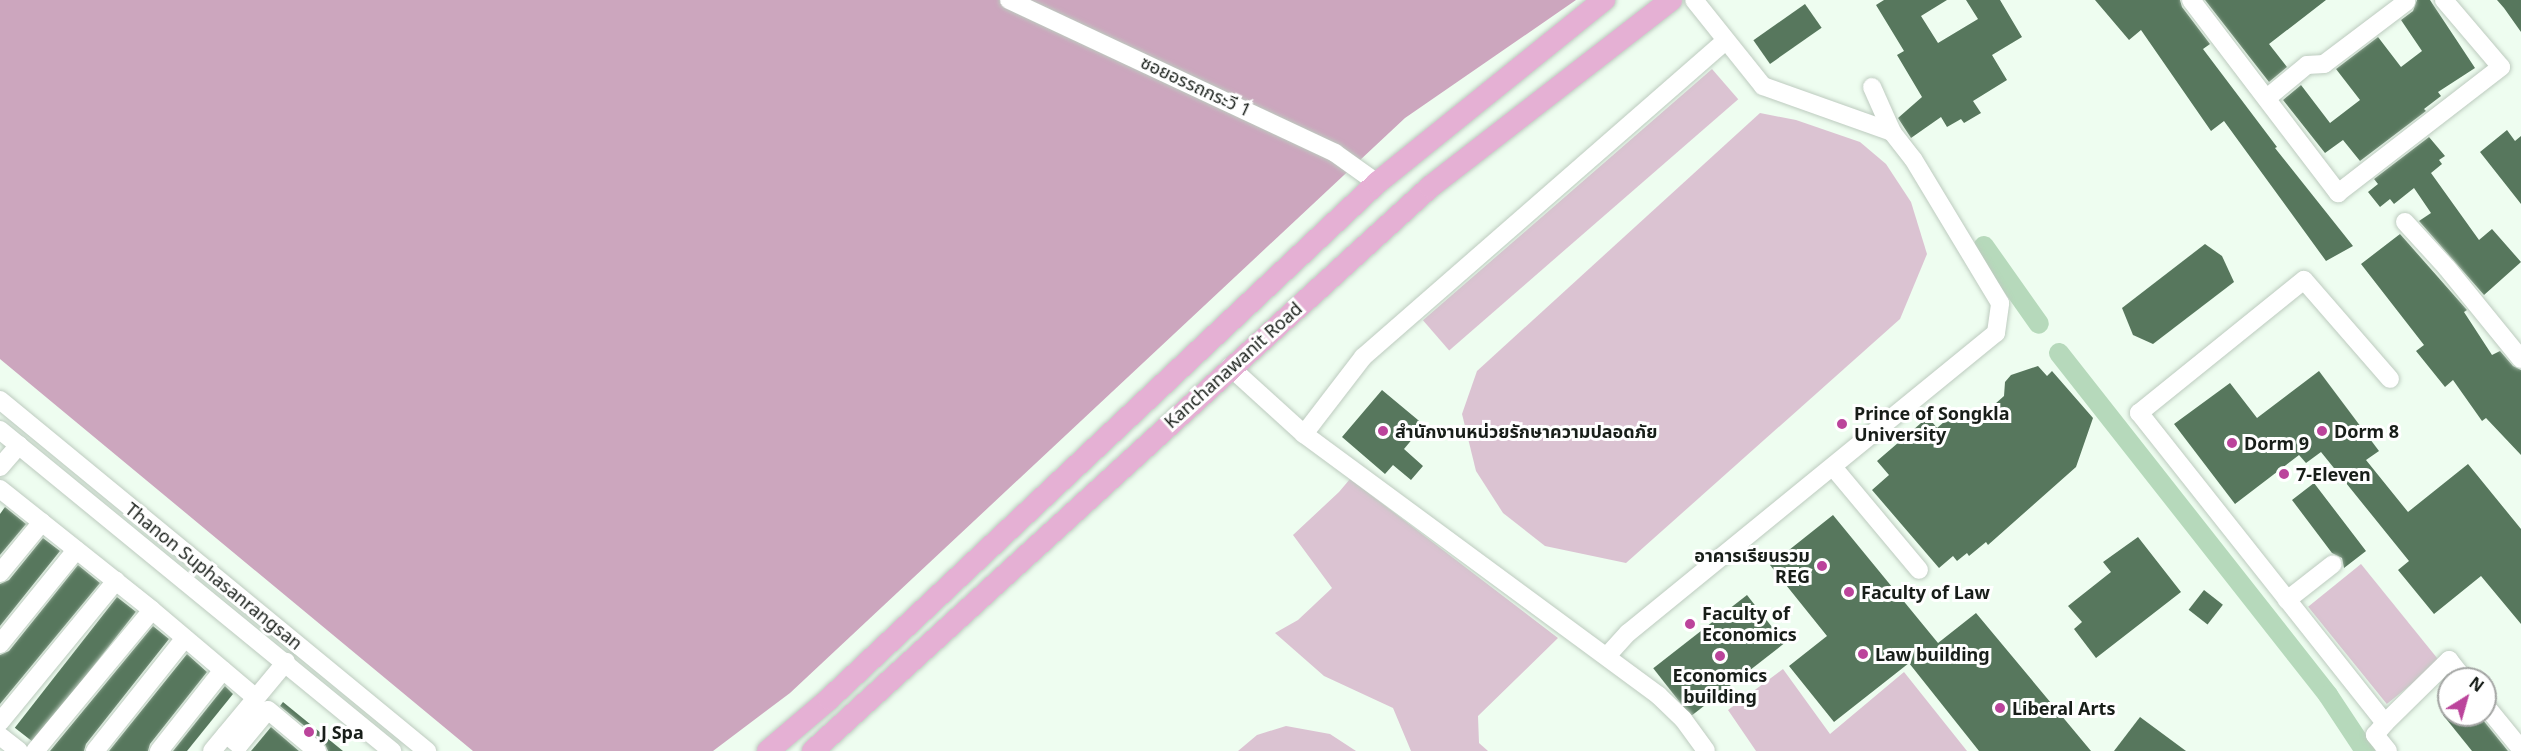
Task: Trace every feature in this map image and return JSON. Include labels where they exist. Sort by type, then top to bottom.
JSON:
[{"type":"main road","name":"Kanchanawanit Road","points":[[768,751],[829,699],[1377,183],[1604,0]]},
{"type":"main road","name":"Kanchanawanit Road","points":[[813,751],[1430,186],[1671,0]]},
{"type":"main road","points":[[1205,344],[1230,367]]},
{"type":"street","name":"ซอยอรรถกระวี 1","points":[[1009,0],[1335,153],[1377,183]]},
{"type":"street","points":[[1694,0],[1763,86],[1892,132]]},
{"type":"street","points":[[2191,0],[2338,193],[2501,67],[2444,0]]},
{"type":"street","points":[[2266,98],[2307,65],[2324,64],[2406,2]]},
{"type":"street","points":[[1304,434],[1363,357],[1725,41]]},
{"type":"street","points":[[1607,656],[1628,633],[1996,333],[2000,303],[1913,159],[1892,132],[1872,87]]},
{"type":"street","points":[[2405,222],[2447,268],[2521,359]]},
{"type":"street","points":[[2385,723],[2139,413],[2304,280],[2390,379]]},
{"type":"street","points":[[1230,367],[1304,434],[1607,656],[1671,707],[1706,751]]},
{"type":"street","name":"Thanon Suphasanrangsan","points":[[0,400],[427,751]]},
{"type":"street","name":"Thanon Suphasanrangsan","points":[[0,430],[392,751]]},
{"type":"street","points":[[0,467],[19,445]]},
{"type":"street","points":[[1833,467],[1919,570]]},
{"type":"street","points":[[1,493],[42,522],[152,609],[184,639],[256,698]]},
{"type":"street","points":[[0,573],[42,522]]},
{"type":"street","points":[[0,644],[76,550]]},
{"type":"street","points":[[2287,600],[2333,564]]},
{"type":"street","points":[[0,722],[116,581]]},
{"type":"street","points":[[35,751],[152,609]]},
{"type":"street","points":[[94,751],[184,639]]},
{"type":"street","points":[[2442,667],[2449,660],[2455,667]]},
{"type":"street","points":[[237,743],[256,698],[286,662]]},
{"type":"street","points":[[159,751],[223,670]]},
{"type":"street","points":[[2388,751],[2375,735],[2437,672]]},
{"type":"street","points":[[212,751],[237,743],[268,710],[317,751]]},
{"type":"street","points":[[2497,720],[2521,749]]},
{"type":"street","points":[[0,736],[19,751]]},
{"type":"shaded area","points":[[0,0],[1576,0],[1405,118],[790,693],[713,751],[473,751],[0,359]]},
{"type":"shaded area","points":[[1712,69],[1738,99],[1449,350],[1423,320]]},
{"type":"shaded area","points":[[1760,113],[1796,120],[1860,142],[1886,164],[1911,202],[1927,254],[1900,319],[1626,563],[1545,546],[1503,513],[1476,471],[1462,414],[1477,371]]},
{"type":"shaded area","points":[[1350,479],[1558,638],[1478,716],[1479,743],[1488,751],[1411,751],[1393,708],[1324,676],[1275,633],[1298,620],[1332,588],[1293,535]]},
{"type":"shaded area","points":[[2361,564],[2440,661],[2387,704],[2308,607]]},
{"type":"shaded area","points":[[1783,669],[1830,734],[1904,672],[1967,751],[1756,751],[1728,710]]},
{"type":"shaded area","points":[[1286,726],[1330,734],[1356,751],[1238,751],[1257,735]]},
{"type":"building","points":[[1884,0],[1947,0],[1921,16],[1938,43],[1978,19],[1966,0],[2000,0],[2022,37],[1992,55],[2007,80],[1973,101],[1981,113],[1964,123],[1961,119],[1947,127],[1941,117],[1911,138],[1898,118],[1922,97],[1897,55],[1904,51],[1876,5]]},
{"type":"building","points":[[2095,0],[2180,0],[2182,7],[2210,44],[2203,49],[2277,147],[2275,148],[2353,246],[2326,261],[2224,121],[2211,131],[2141,30],[2129,40]]},
{"type":"building","points":[[2205,0],[2326,0],[2269,44],[2287,67],[2269,82]]},
{"type":"building","points":[[2417,0],[2430,0],[2475,68],[2438,92],[2441,96],[2424,109],[2426,111],[2360,161],[2343,140],[2325,153],[2283,100],[2301,85],[2330,123],[2360,100],[2336,69],[2378,37],[2401,67],[2422,51],[2401,20],[2413,11]]},
{"type":"building","points":[[2497,0],[2521,0],[2521,32],[2504,8]]},
{"type":"building","points":[[1805,4],[1822,28],[1770,64],[1753,40]]},
{"type":"building","points":[[2507,130],[2515,141],[2521,136],[2521,204],[2480,152]]},
{"type":"building","points":[[2429,137],[2445,156],[2439,160],[2442,164],[2431,173],[2479,240],[2492,229],[2521,262],[2484,295],[2419,221],[2431,213],[2414,188],[2394,204],[2390,199],[2380,207],[2368,192],[2378,184],[2374,179]]},
{"type":"building","points":[[2400,234],[2467,310],[2464,312],[2492,355],[2500,351],[2513,366],[2521,370],[2521,455],[2486,418],[2482,421],[2453,380],[2445,387],[2416,351],[2424,345],[2361,264]]},
{"type":"building","points":[[2205,244],[2222,256],[2234,282],[2153,344],[2133,335],[2122,308]]},
{"type":"building","points":[[2038,366],[2047,376],[2052,371],[2093,418],[2076,467],[1988,545],[1986,542],[1969,556],[1967,553],[1957,561],[1953,556],[1939,568],[1872,490],[1889,475],[1877,461],[1928,417],[1937,428],[1951,416],[1955,421],[1968,410],[1977,420],[2004,396],[2005,382],[2011,375]]},
{"type":"building","points":[[2319,371],[2379,451],[2366,460],[2408,512],[2468,464],[2521,529],[2521,624],[2481,576],[2434,614],[2398,570],[2409,561],[2321,452],[2306,463],[2299,455],[2235,504],[2174,424],[2230,383],[2257,418]]},
{"type":"building","name":"สำนักงานหน่วยรักษาความปลอดภัย","points":[[1382,390],[1424,425],[1404,449],[1423,466],[1411,480],[1393,465],[1385,474],[1342,437]]},
{"type":"building","points":[[2314,483],[2366,551],[2344,568],[2342,558],[2332,553],[2292,500]]},
{"type":"building","points":[[5,507],[26,524],[0,555],[0,514]]},
{"type":"building","points":[[1833,515],[1938,643],[1976,613],[2091,751],[1979,751],[1909,663],[1834,722],[1789,666],[1827,636],[1770,565]]},
{"type":"building","points":[[2138,537],[2181,592],[2096,658],[2074,629],[2082,622],[2068,606],[2111,572],[2103,562]]},
{"type":"building","points":[[43,538],[60,551],[0,626],[0,584],[9,580]]},
{"type":"building","points":[[78,565],[100,583],[0,704],[0,655],[9,651]]},
{"type":"building","points":[[2204,590],[2223,605],[2208,624],[2189,610]]},
{"type":"building","name":"Economics building","points":[[1747,595],[1785,643],[1691,716],[1653,668]]},
{"type":"building","points":[[117,597],[136,612],[34,743],[15,728]]},
{"type":"building","points":[[153,626],[169,639],[86,744],[84,751],[50,751]]},
{"type":"building","points":[[187,654],[207,672],[150,744],[148,751],[109,751]]},
{"type":"building","points":[[225,686],[233,694],[187,751],[173,751]]},
{"type":"building","points":[[283,702],[343,751],[328,751],[324,742],[280,706]]},
{"type":"building","points":[[2140,717],[2186,751],[2114,751]]},
{"type":"building","points":[[271,727],[299,751],[251,751]]},
{"type":"building","points":[[2453,727],[2489,727],[2508,751],[2472,751]]},
{"type":"waterway","points":[[1984,246],[2039,324]]},
{"type":"waterway","points":[[2059,353],[2328,695],[2365,751]]},
{"type":"place","name":"Prince of Songkla University","points":[[1842,424]]},
{"type":"place","name":"สำนักงานหน่วยรักษาความปลอดภัย","points":[[1383,431]]},
{"type":"place","name":"Dorm 8","points":[[2322,431]]},
{"type":"place","name":"Dorm 9","points":[[2232,443]]},
{"type":"place","name":"7-Eleven","points":[[2284,474]]},
{"type":"place","name":"อาคารเรียนรวม REG","points":[[1822,566]]},
{"type":"place","name":"Faculty of Law","points":[[1849,592]]},
{"type":"place","name":"Faculty of Economics","points":[[1690,624]]},
{"type":"place","name":"Law building","points":[[1863,654]]},
{"type":"place","name":"Economics building","points":[[1720,656]]},
{"type":"place","name":"Liberal Arts","points":[[2000,708]]},
{"type":"place","name":"J Spa","points":[[309,732]]}]
